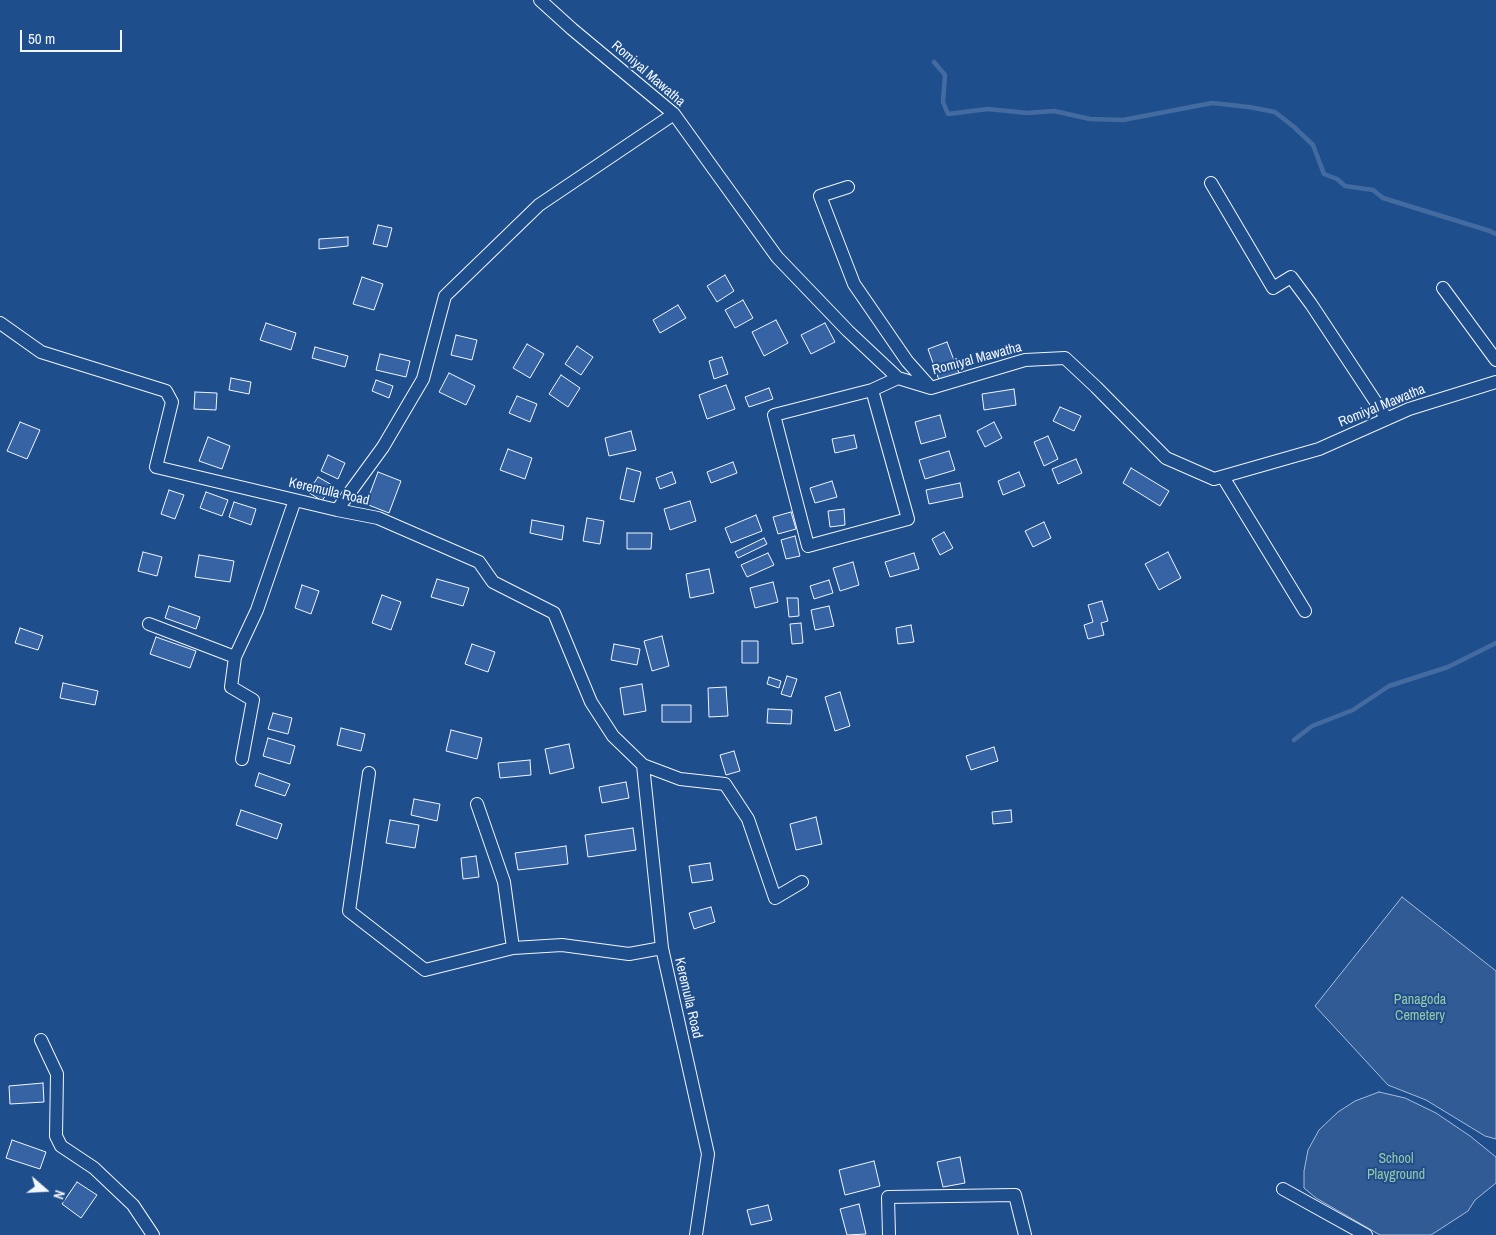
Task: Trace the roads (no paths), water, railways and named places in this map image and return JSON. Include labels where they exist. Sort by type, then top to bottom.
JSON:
[{"type":"street","name":"Romiyal Mawatha","points":[[540,0],[674,114],[777,257],[848,331],[898,378],[931,388],[1025,360],[1065,358],[1166,458],[1214,479],[1319,449],[1409,409],[1496,382]]},
{"type":"street","points":[[337,510],[383,447],[423,379],[445,296],[539,204],[674,114]]},
{"type":"street","points":[[1211,183],[1273,288],[1291,278],[1311,304],[1387,419]]},
{"type":"street","points":[[848,187],[820,196],[854,284],[908,361],[931,388]]},
{"type":"street","points":[[1443,288],[1496,360]]},
{"type":"street","name":"Keremulla Road","points":[[0,323],[41,352],[166,391],[172,402],[156,467],[378,518],[479,562],[493,582],[554,613],[591,702],[613,736],[642,765],[680,779],[725,784],[748,818],[775,898],[802,882]]},
{"type":"street","points":[[872,390],[908,519],[808,546],[774,415],[872,390],[898,378]]},
{"type":"street","points":[[1223,477],[1305,611]]},
{"type":"street","points":[[242,759],[253,700],[231,688],[235,657],[257,610],[295,500]]},
{"type":"street","points":[[149,624],[235,657]]},
{"type":"street","name":"Keremulla Road","points":[[642,765],[662,948],[708,1154],[696,1235]]},
{"type":"street","points":[[369,774],[349,911],[426,970],[513,948],[562,945],[629,954],[662,948]]},
{"type":"street","points":[[477,804],[504,882],[513,948]]},
{"type":"street","points":[[41,1040],[57,1074],[56,1136],[60,1146],[94,1168],[133,1205],[153,1235]]},
{"type":"street","points":[[1282,1189],[1366,1235]]},
{"type":"street","points":[[889,1235],[888,1196],[1015,1195],[1025,1235]]},
{"type":"waterway","points":[[934,62],[945,75],[943,102],[948,114],[988,109],[1027,113],[1054,111],[1090,119],[1123,120],[1212,103],[1275,112],[1313,145],[1324,174],[1337,179],[1345,186],[1373,190],[1383,198],[1496,234]]},
{"type":"waterway","points":[[1294,740],[1312,726],[1353,710],[1389,686],[1448,667],[1496,643]]},
{"type":"park label","name":"Panagoda Cemetery","points":[[1420,1008]]},
{"type":"park label","name":"School Playground","points":[[1396,1168]]}]
